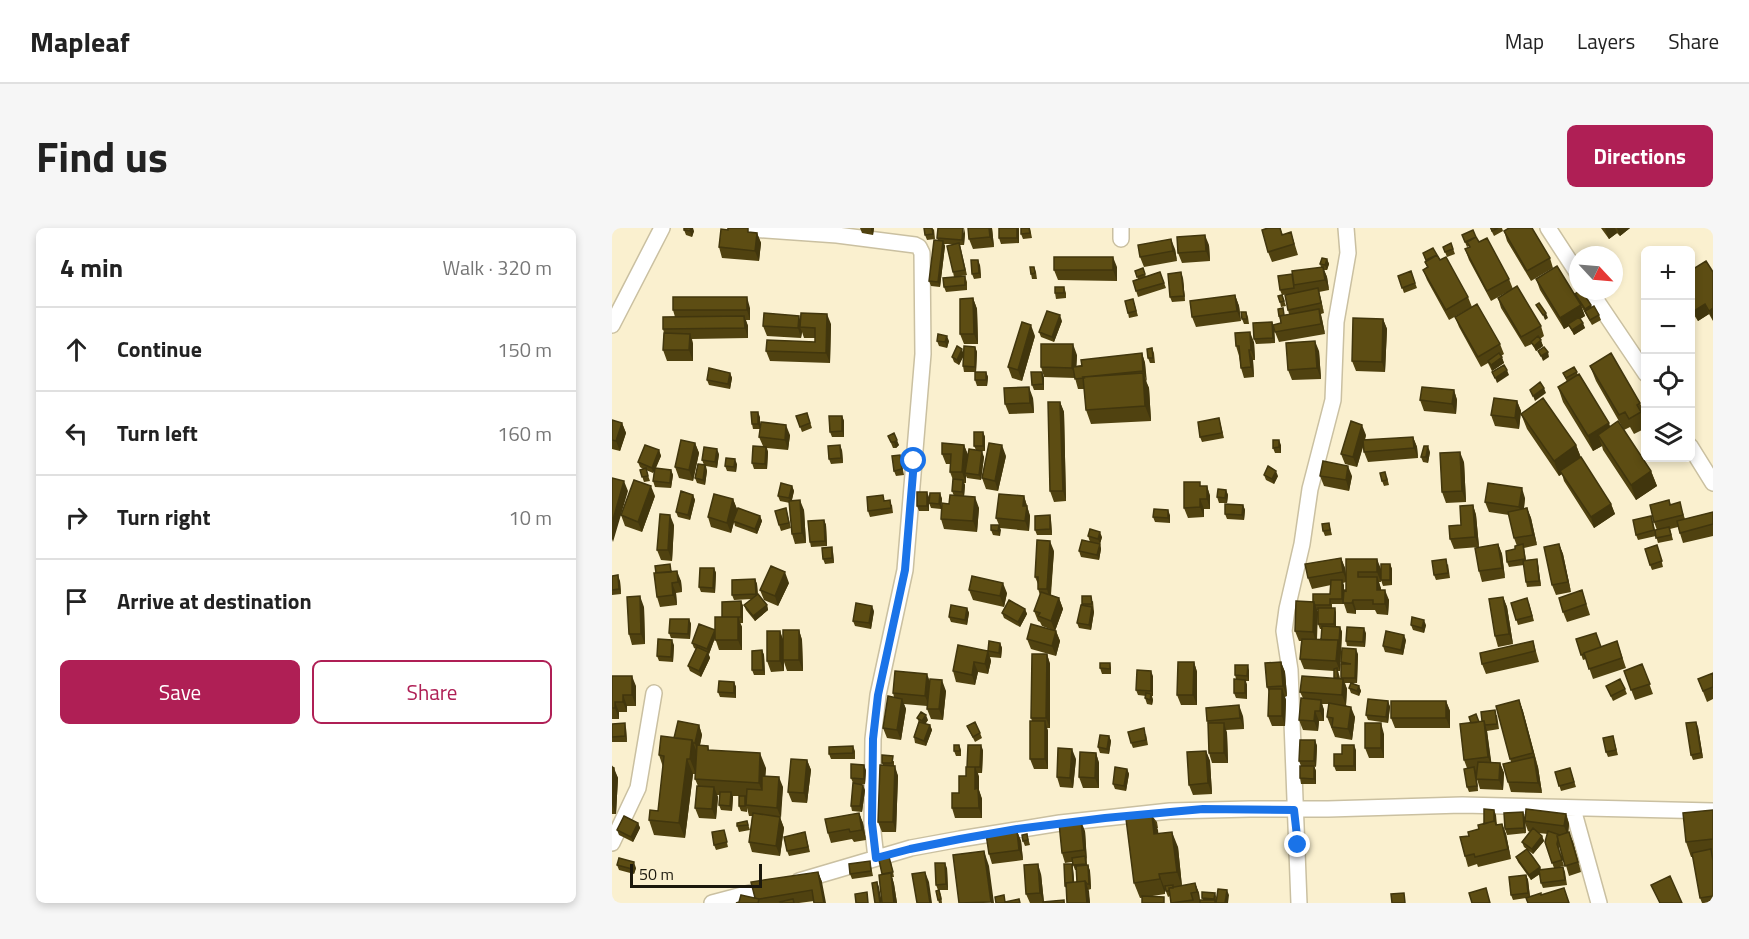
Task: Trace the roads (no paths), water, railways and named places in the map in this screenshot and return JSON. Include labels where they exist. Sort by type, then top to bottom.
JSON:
[{"type":"street","points":[[612,326],[661,228]]},
{"type":"street","points":[[736,228],[837,235],[915,245],[922,253],[923,354],[905,570],[878,695],[873,739],[872,823],[876,858]]},
{"type":"street","points":[[1299,903],[1290,670],[1284,631],[1302,544],[1310,489],[1333,400],[1336,322],[1348,253],[1346,228]]},
{"type":"street","points":[[1548,228],[1569,260]]},
{"type":"street","points":[[1596,300],[1641,367]]},
{"type":"street","points":[[1695,454],[1713,483]]},
{"type":"street","points":[[612,843],[638,788],[654,693]]},
{"type":"street","points":[[712,903],[910,849],[1017,829],[1105,818],[1203,809],[1294,810],[1462,805],[1713,810]]},
{"type":"street","points":[[1573,809],[1599,903]]}]
